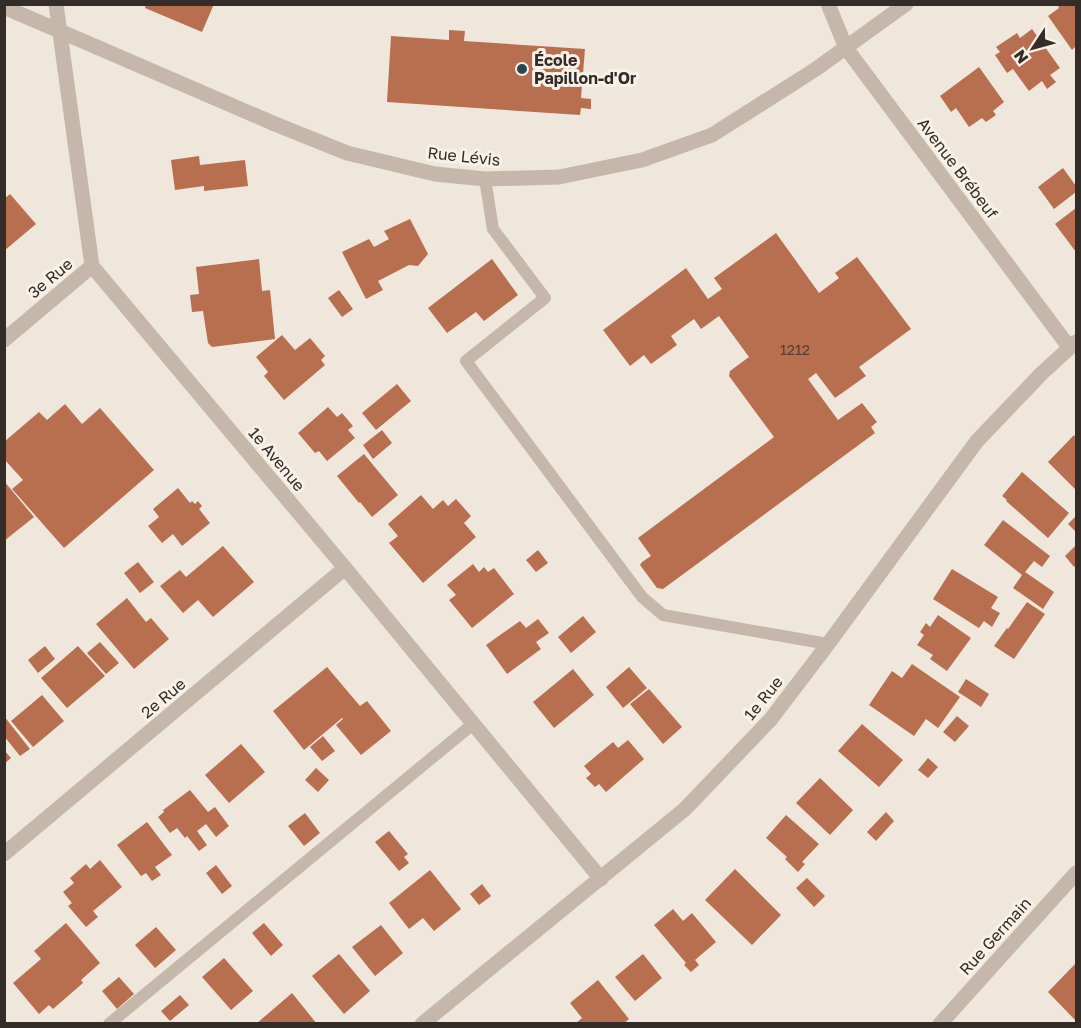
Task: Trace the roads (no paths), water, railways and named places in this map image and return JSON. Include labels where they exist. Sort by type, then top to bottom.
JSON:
[{"type":"street","points":[[56,4],[92,266]]},
{"type":"street","name":"Avenue Brébeuf","points":[[828,4],[846,48],[1073,344]]},
{"type":"street","name":"Rue Lévis","points":[[4,7],[347,153],[435,174],[485,179],[559,177],[642,160],[712,135],[816,69],[906,4]]},
{"type":"street","name":"3e Rue","points":[[4,340],[92,266]]},
{"type":"street","name":"1e Avenue","points":[[92,266],[601,879]]},
{"type":"street","name":"1e Rue","points":[[422,1023],[685,809],[771,719],[977,441],[1073,344]]},
{"type":"street","name":"2e Rue","points":[[4,854],[345,568]]},
{"type":"street","name":"Rue Germain","points":[[940,1023],[1077,873]]},
{"type":"lane","points":[[485,179],[493,229],[545,298],[466,361],[642,597],[663,615],[828,644]]},
{"type":"lane","points":[[109,1023],[473,724]]},
{"type":"place","name":"École Papillon-d'Or","points":[[522,69]]}]
